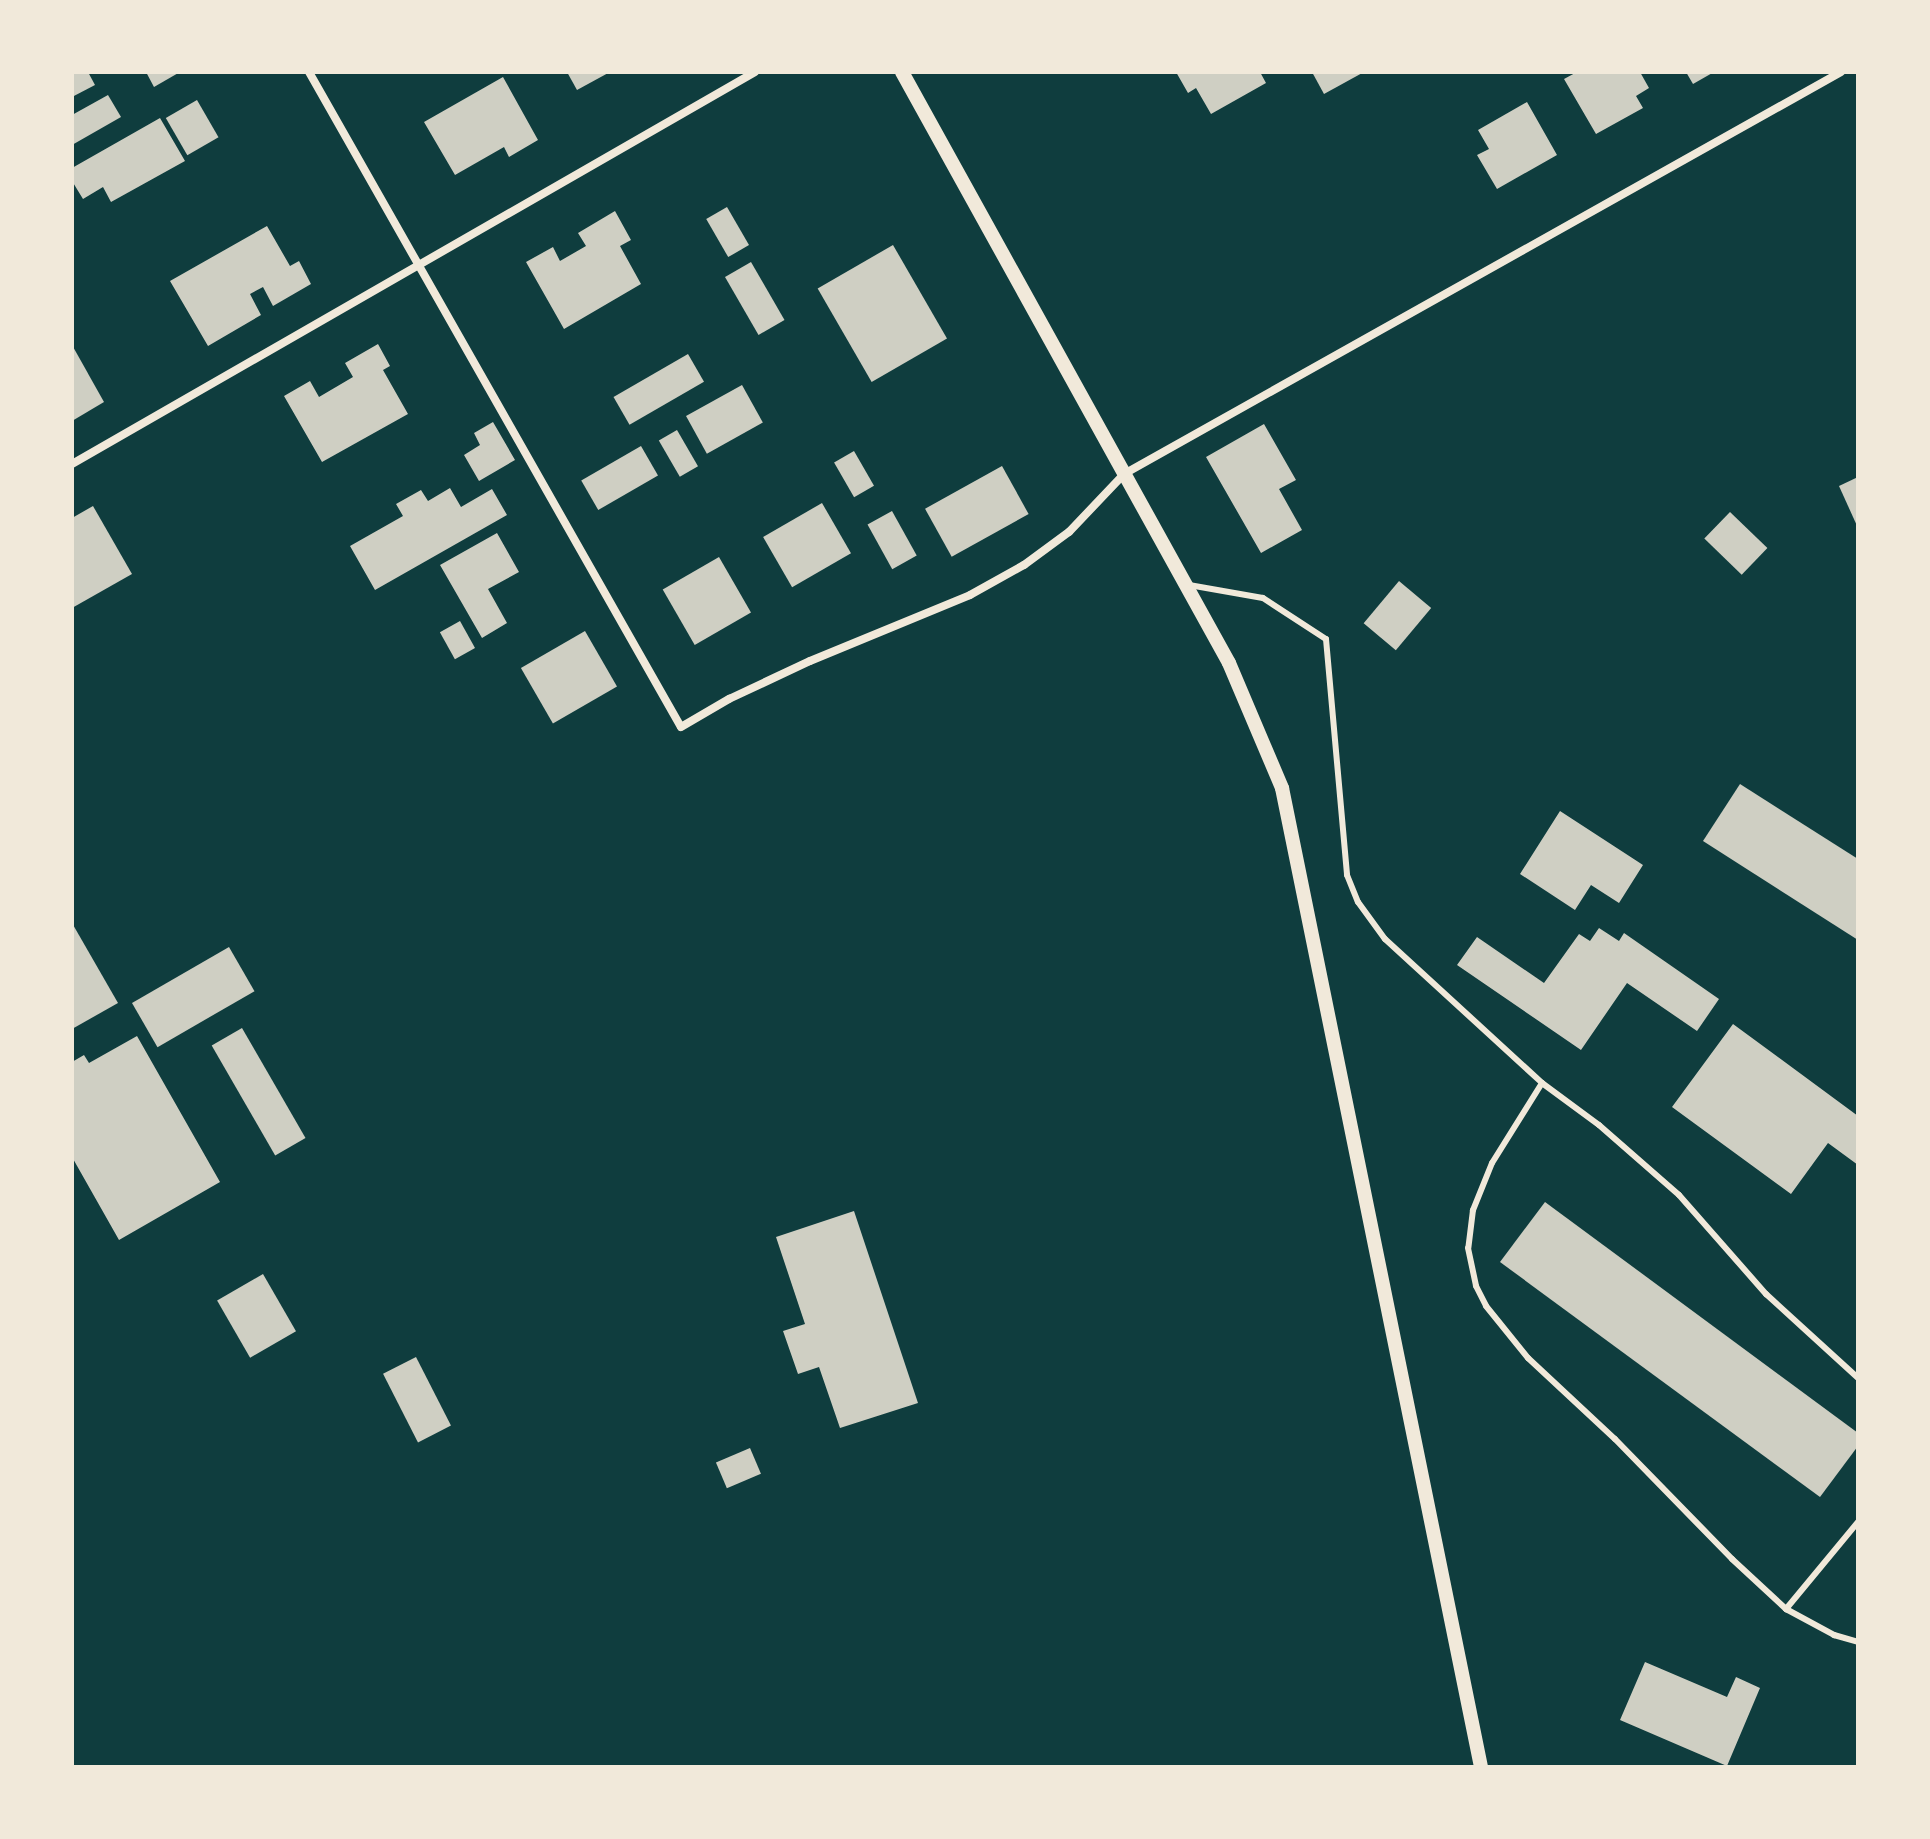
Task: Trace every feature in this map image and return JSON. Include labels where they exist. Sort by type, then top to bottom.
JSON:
[{"type":"street","points":[[309,72],[681,727],[756,687],[970,595],[1024,565],[1069,532],[1124,474],[1841,72]]},
{"type":"street","points":[[72,464],[755,72]]},
{"type":"street","points":[[902,72],[1229,663],[1282,788],[1481,1767]]},
{"type":"lane","points":[[1185,585],[1263,598],[1326,639],[1347,875],[1358,902],[1385,939],[1542,1083],[1599,1125],[1679,1195],[1766,1294],[1858,1378]]},
{"type":"lane","points":[[1542,1083],[1492,1163],[1473,1210],[1468,1248],[1476,1286],[1486,1306],[1528,1358],[1615,1439],[1732,1559],[1786,1609],[1834,1635],[1858,1642]]},
{"type":"lane","points":[[1786,1609],[1858,1522]]},
{"type":"building","points":[[72,72],[88,72],[95,85],[72,97]]},
{"type":"building","points":[[146,72],[180,72],[154,87]]},
{"type":"building","points":[[567,72],[610,72],[577,90]]},
{"type":"building","points":[[1176,72],[1260,72],[1266,83],[1211,114],[1196,88],[1188,93]]},
{"type":"building","points":[[1312,72],[1364,72],[1324,94]]},
{"type":"building","points":[[1577,72],[1640,72],[1649,88],[1636,96],[1643,108],[1596,134],[1564,79]]},
{"type":"building","points":[[1686,72],[1714,72],[1693,84]]},
{"type":"building","points":[[503,77],[538,140],[509,157],[504,147],[455,175],[424,122]]},
{"type":"building","points":[[108,95],[121,117],[72,145],[72,115]]},
{"type":"building","points":[[197,100],[218,137],[187,155],[166,118]]},
{"type":"building","points":[[1527,102],[1557,155],[1497,189],[1477,155],[1489,149],[1478,130]]},
{"type":"building","points":[[160,118],[185,161],[111,202],[103,187],[83,199],[72,181],[72,168]]},
{"type":"building","points":[[727,207],[749,245],[728,257],[706,219]]},
{"type":"building","points":[[615,211],[631,240],[620,246],[641,284],[564,329],[526,262],[553,247],[560,261],[586,246],[578,233]]},
{"type":"building","points":[[267,226],[290,266],[299,261],[311,284],[273,306],[263,287],[250,294],[261,315],[208,346],[170,281]]},
{"type":"building","points":[[893,245],[947,339],[872,382],[818,288]]},
{"type":"building","points":[[751,262],[784,320],[759,335],[725,277]]},
{"type":"building","points":[[378,344],[390,366],[383,370],[408,414],[322,462],[284,396],[310,381],[319,397],[353,377],[345,363]]},
{"type":"building","points":[[72,345],[104,402],[72,421]]},
{"type":"building","points":[[688,354],[704,382],[630,425],[614,397]]},
{"type":"building","points":[[742,385],[763,423],[707,454],[686,416]]},
{"type":"building","points":[[493,422],[515,460],[479,481],[464,455],[480,445],[474,433]]},
{"type":"building","points":[[1264,424],[1296,480],[1279,489],[1302,530],[1261,553],[1206,457]]},
{"type":"building","points":[[677,430],[698,466],[680,477],[659,441]]},
{"type":"building","points":[[641,446],[658,475],[598,510],[581,481]]},
{"type":"building","points":[[854,451],[874,486],[854,497],[834,462]]},
{"type":"building","points":[[1002,466],[1029,514],[952,557],[925,509]]},
{"type":"building","points":[[1858,477],[1858,528],[1839,486]]},
{"type":"building","points":[[450,488],[461,507],[492,489],[507,515],[375,590],[350,546],[403,516],[396,504],[421,490],[428,501]]},
{"type":"building","points":[[822,503],[851,553],[792,587],[763,537]]},
{"type":"building","points":[[93,506],[132,574],[72,608],[72,518]]},
{"type":"building","points":[[892,511],[917,556],[892,569],[868,525]]},
{"type":"building","points":[[1730,512],[1767,548],[1742,575],[1704,539]]},
{"type":"building","points":[[497,533],[519,572],[488,589],[507,623],[482,638],[440,565]]},
{"type":"building","points":[[719,557],[751,612],[695,645],[663,590]]},
{"type":"building","points":[[1399,581],[1431,608],[1396,650],[1364,623]]},
{"type":"building","points":[[460,621],[475,648],[455,659],[440,632]]},
{"type":"building","points":[[585,631],[617,686],[553,723],[521,668]]},
{"type":"building","points":[[1740,784],[1858,859],[1858,940],[1703,841]]},
{"type":"building","points":[[1560,811],[1643,865],[1619,903],[1591,885],[1575,910],[1520,874]]},
{"type":"building","points":[[72,923],[118,1003],[72,1029]]},
{"type":"building","points":[[1599,928],[1619,941],[1624,933],[1719,999],[1697,1031],[1627,983],[1581,1050],[1457,965],[1477,937],[1544,983],[1579,934],[1590,941]]},
{"type":"building","points":[[229,947],[254,991],[158,1047],[132,1003]]},
{"type":"building","points":[[1733,1024],[1858,1116],[1858,1165],[1828,1143],[1791,1194],[1672,1107]]},
{"type":"building","points":[[242,1028],[306,1138],[275,1155],[212,1046]]},
{"type":"building","points":[[137,1036],[220,1182],[119,1240],[72,1157],[72,1062],[84,1055],[89,1063]]},
{"type":"building","points":[[1545,1202],[1858,1433],[1858,1446],[1820,1497],[1500,1262]]},
{"type":"building","points":[[854,1211],[918,1403],[840,1428],[819,1367],[798,1374],[783,1331],[805,1324],[776,1237]]},
{"type":"building","points":[[263,1274],[296,1331],[250,1358],[217,1300]]},
{"type":"building","points":[[416,1357],[451,1426],[418,1442],[383,1374]]},
{"type":"building","points":[[750,1448],[761,1474],[727,1488],[716,1462]]},
{"type":"building","points":[[1645,1662],[1727,1697],[1736,1677],[1760,1688],[1727,1766],[1620,1720]]}]
